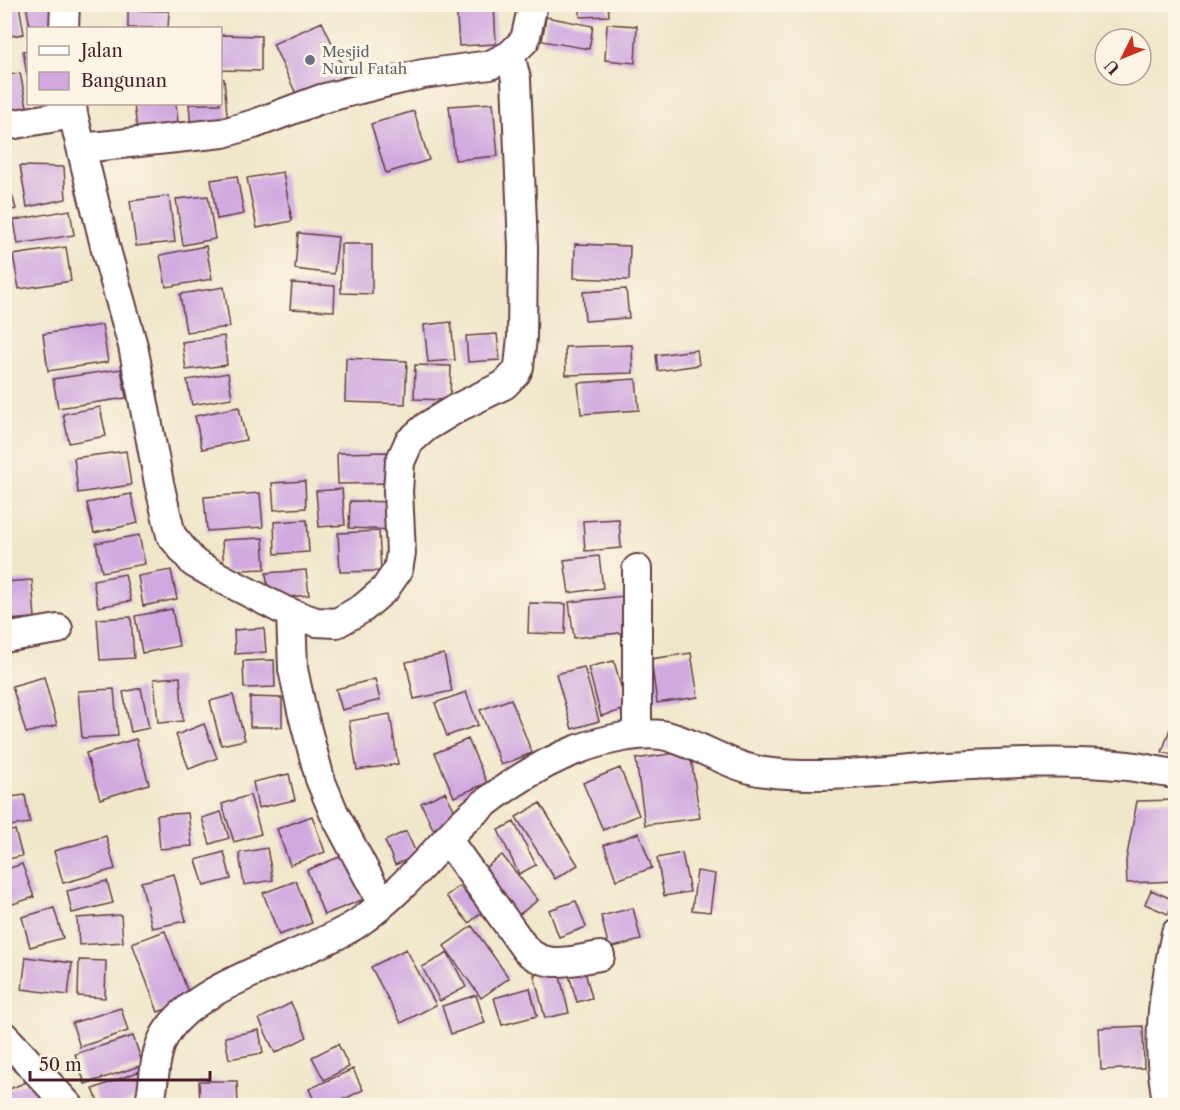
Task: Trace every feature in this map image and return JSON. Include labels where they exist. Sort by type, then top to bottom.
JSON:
[{"type":"street","points":[[64,27],[65,4]]},
{"type":"street","points":[[82,148],[223,133],[321,99],[423,74],[490,65],[510,55],[525,40],[533,4]]},
{"type":"street","points":[[4,126],[72,109],[106,250],[133,346],[171,535],[194,563],[269,604],[316,622],[337,623],[363,609],[385,589],[398,570],[401,553],[398,491],[400,462],[409,442],[434,423],[504,385],[516,374],[519,367],[522,337],[523,247],[516,79],[510,55]]},
{"type":"street","points":[[637,569],[637,735]]},
{"type":"street","points":[[291,613],[293,669],[320,779],[334,813],[382,903]]},
{"type":"street","points":[[4,638],[58,629]]},
{"type":"street","points":[[149,1106],[161,1043],[171,1025],[188,1008],[219,988],[340,933],[358,922],[401,886],[482,806],[549,762],[595,744],[637,735],[667,736],[725,761],[762,772],[809,775],[1050,762],[1132,766],[1176,774]]},
{"type":"street","points":[[447,839],[526,950],[535,958],[545,963],[555,963],[600,956]]},
{"type":"street","points":[[1167,1106],[1162,1064],[1163,1028],[1166,984],[1176,933]]},
{"type":"street","points":[[4,1036],[69,1106]]},
{"type":"building","points":[[4,4],[19,4],[24,34],[4,37]]},
{"type":"building","points":[[26,4],[54,4],[57,27],[30,27]]},
{"type":"building","points":[[456,4],[494,4],[496,44],[459,46]]},
{"type":"building","points":[[580,4],[608,4],[609,16],[580,17]]},
{"type":"building","points":[[1171,4],[1176,4],[1176,18],[1175,18]]},
{"type":"building","points":[[128,10],[169,11],[168,27],[128,27]]},
{"type":"building","points":[[546,17],[593,26],[589,49],[542,41]]},
{"type":"building","name":"Mesjid Nurul Fatah","points":[[322,22],[347,75],[298,98],[273,44]]},
{"type":"building","points":[[607,24],[637,26],[635,63],[605,60]]},
{"type":"building","points":[[222,35],[261,36],[261,71],[222,70]]},
{"type":"building","points":[[27,50],[27,75],[23,51]]},
{"type":"building","points":[[20,73],[27,107],[4,111],[4,76]]},
{"type":"building","points":[[222,79],[224,79],[228,126],[191,129],[189,105],[222,105]]},
{"type":"building","points":[[493,103],[498,156],[455,160],[449,106]]},
{"type":"building","points":[[134,105],[176,105],[179,132],[138,137]]},
{"type":"building","points":[[414,111],[429,160],[386,173],[371,124]]},
{"type":"building","points":[[4,166],[16,209],[4,212]]},
{"type":"building","points":[[20,166],[64,167],[66,199],[27,207]]},
{"type":"building","points":[[283,172],[292,221],[257,228],[247,178]]},
{"type":"building","points":[[237,176],[244,214],[217,219],[211,180]]},
{"type":"building","points":[[169,196],[175,242],[136,246],[130,201]]},
{"type":"building","points":[[208,196],[215,239],[183,245],[176,199]]},
{"type":"building","points":[[70,210],[74,235],[18,244],[14,220]]},
{"type":"building","points":[[298,233],[338,237],[334,274],[295,269]]},
{"type":"building","points":[[341,244],[372,244],[372,294],[341,293]]},
{"type":"building","points":[[575,244],[630,246],[629,280],[574,278]]},
{"type":"building","points":[[206,246],[212,279],[166,287],[160,255]]},
{"type":"building","points":[[66,247],[71,281],[19,289],[13,255]]},
{"type":"building","points":[[4,280],[10,294],[4,296]]},
{"type":"building","points":[[292,283],[335,286],[334,311],[290,309]]},
{"type":"building","points":[[224,287],[230,327],[186,332],[180,294]]},
{"type":"building","points":[[626,289],[629,318],[585,321],[583,292]]},
{"type":"building","points":[[451,322],[455,360],[428,362],[424,325]]},
{"type":"building","points":[[102,325],[108,362],[48,371],[43,334]]},
{"type":"building","points":[[497,334],[500,360],[468,362],[466,336]]},
{"type":"building","points":[[224,336],[227,365],[186,370],[182,342]]},
{"type":"building","points":[[632,345],[633,373],[566,375],[565,347]]},
{"type":"building","points":[[697,350],[699,365],[658,371],[656,355]]},
{"type":"building","points":[[346,358],[407,361],[405,404],[345,402]]},
{"type":"building","points":[[415,365],[451,366],[450,400],[414,399]]},
{"type":"building","points":[[121,369],[126,398],[58,408],[53,379]]},
{"type":"building","points":[[228,373],[232,398],[192,405],[187,380]]},
{"type":"building","points":[[636,379],[639,410],[581,414],[578,383]]},
{"type":"building","points":[[100,407],[106,436],[69,443],[63,414]]},
{"type":"building","points":[[239,407],[246,440],[202,449],[195,416]]},
{"type":"building","points":[[126,451],[131,485],[78,493],[74,458]]},
{"type":"building","points":[[391,452],[392,483],[338,484],[337,453]]},
{"type":"building","points":[[305,481],[306,508],[274,510],[272,483]]},
{"type":"building","points":[[342,489],[345,525],[319,527],[316,491]]},
{"type":"building","points":[[260,493],[263,527],[207,531],[204,497]]},
{"type":"building","points":[[131,494],[138,523],[94,533],[87,503]]},
{"type":"building","points":[[350,501],[396,502],[395,530],[349,528]]},
{"type":"building","points":[[619,519],[621,548],[585,551],[583,521]]},
{"type":"building","points":[[307,520],[309,552],[275,554],[274,522]]},
{"type":"building","points":[[379,531],[381,571],[340,572],[338,533]]},
{"type":"building","points":[[139,535],[145,564],[102,572],[96,543]]},
{"type":"building","points":[[263,538],[265,569],[224,571],[222,540]]},
{"type":"building","points":[[599,556],[603,588],[569,593],[564,560]]},
{"type":"building","points":[[171,570],[177,599],[143,606],[138,576]]},
{"type":"building","points":[[306,570],[309,595],[269,599],[266,573]]},
{"type":"building","points":[[125,574],[131,601],[98,607],[93,580]]},
{"type":"building","points":[[32,580],[35,618],[4,620],[4,582]]},
{"type":"building","points":[[624,596],[628,632],[574,638],[569,602]]},
{"type":"building","points":[[529,603],[566,604],[565,634],[528,633]]},
{"type":"building","points":[[172,609],[179,646],[142,653],[135,616]]},
{"type":"building","points":[[131,617],[134,658],[100,660],[97,619]]},
{"type":"building","points":[[264,628],[266,652],[235,654],[234,630]]},
{"type":"building","points":[[691,653],[698,697],[657,703],[651,659]]},
{"type":"building","points":[[444,654],[452,691],[414,699],[406,662]]},
{"type":"building","points":[[274,660],[275,687],[244,688],[243,661]]},
{"type":"building","points":[[614,661],[627,709],[601,716],[588,667]]},
{"type":"building","points":[[584,667],[599,721],[572,729],[556,674]]},
{"type":"building","points":[[1171,675],[1176,676],[1176,697],[1169,696]]},
{"type":"building","points":[[44,677],[57,725],[26,733],[12,686]]},
{"type":"building","points":[[180,677],[183,721],[158,723],[154,679]]},
{"type":"building","points":[[375,679],[380,700],[342,710],[336,689]]},
{"type":"building","points":[[141,688],[149,728],[131,732],[123,692]]},
{"type":"building","points":[[114,689],[118,736],[82,738],[78,691]]},
{"type":"building","points":[[466,692],[478,725],[447,736],[435,703]]},
{"type":"building","points":[[233,695],[245,740],[221,745],[210,701]]},
{"type":"building","points":[[250,697],[282,698],[282,727],[250,727]]},
{"type":"building","points":[[511,699],[532,753],[501,765],[480,710]]},
{"type":"building","points":[[390,714],[398,764],[357,770],[349,721]]},
{"type":"building","points":[[1173,720],[1176,720],[1176,756],[1162,752]]},
{"type":"building","points":[[204,724],[217,758],[189,769],[176,735]]},
{"type":"building","points":[[136,739],[149,784],[100,799],[86,753]]},
{"type":"building","points":[[468,739],[487,783],[454,797],[435,753]]},
{"type":"building","points":[[690,751],[700,818],[645,825],[636,759]]},
{"type":"building","points":[[620,768],[639,815],[603,830],[583,783]]},
{"type":"building","points":[[289,774],[295,800],[258,808],[253,782]]},
{"type":"building","points":[[445,792],[458,817],[433,829],[421,803]]},
{"type":"building","points":[[25,795],[30,823],[4,827],[4,798]]},
{"type":"building","points":[[250,795],[261,834],[234,842],[222,804]]},
{"type":"building","points":[[1176,800],[1176,881],[1127,883],[1126,861],[1137,801]]},
{"type":"building","points":[[540,803],[578,865],[555,879],[516,817]]},
{"type":"building","points":[[221,812],[229,838],[210,844],[202,818]]},
{"type":"building","points":[[188,813],[192,846],[160,849],[157,815]]},
{"type":"building","points":[[312,816],[325,852],[290,865],[277,829]]},
{"type":"building","points":[[514,822],[536,865],[519,874],[498,830]]},
{"type":"building","points":[[15,830],[22,856],[4,860],[4,833]]},
{"type":"building","points":[[406,831],[417,855],[395,865],[385,841]]},
{"type":"building","points":[[639,833],[652,868],[616,880],[604,845]]},
{"type":"building","points":[[106,836],[115,869],[63,883],[54,851]]},
{"type":"building","points":[[267,848],[273,880],[244,885],[239,853]]},
{"type":"building","points":[[224,852],[231,879],[204,886],[196,860]]},
{"type":"building","points":[[682,853],[690,892],[664,896],[657,858]]},
{"type":"building","points":[[347,854],[364,899],[324,915],[307,870]]},
{"type":"building","points":[[502,855],[538,900],[517,916],[481,871]]},
{"type":"building","points":[[22,864],[34,897],[4,907],[4,870]]},
{"type":"building","points":[[697,871],[715,874],[710,912],[692,910]]},
{"type":"building","points":[[174,874],[186,921],[152,928],[141,882]]},
{"type":"building","points":[[107,881],[113,903],[72,913],[67,891]]},
{"type":"building","points":[[296,881],[312,923],[279,935],[263,893]]},
{"type":"building","points":[[459,886],[482,912],[469,923],[446,896]]},
{"type":"building","points":[[1151,890],[1174,900],[1168,914],[1145,904]]},
{"type":"building","points":[[576,901],[586,927],[559,937],[549,910]]},
{"type":"building","points":[[54,908],[63,938],[30,947],[22,917]]},
{"type":"building","points":[[633,908],[641,940],[609,948],[601,916]]},
{"type":"building","points":[[121,915],[123,942],[79,945],[77,918]]},
{"type":"building","points":[[472,926],[509,978],[481,998],[444,946]]},
{"type":"building","points":[[165,931],[191,1000],[158,1012],[132,943]]},
{"type":"building","points":[[406,949],[436,1005],[401,1023],[371,967]]},
{"type":"building","points":[[448,953],[466,987],[440,1001],[422,967]]},
{"type":"building","points":[[26,957],[72,963],[68,995],[22,989]]},
{"type":"building","points":[[79,960],[106,961],[105,998],[78,996]]},
{"type":"building","points":[[584,968],[592,998],[577,1002],[568,972]]},
{"type":"building","points":[[558,969],[569,1013],[545,1018],[534,975]]},
{"type":"building","points":[[530,988],[537,1016],[502,1025],[494,998]]},
{"type":"building","points":[[476,995],[485,1023],[451,1034],[442,1006]]},
{"type":"building","points":[[291,1003],[307,1037],[275,1053],[259,1019]]},
{"type":"building","points":[[121,1008],[128,1031],[80,1047],[72,1023]]},
{"type":"building","points":[[1143,1026],[1144,1068],[1101,1070],[1099,1028]]},
{"type":"building","points":[[259,1030],[263,1053],[229,1059],[225,1037]]},
{"type":"building","points":[[133,1036],[143,1065],[85,1084],[75,1054]]},
{"type":"building","points":[[338,1044],[349,1067],[324,1080],[312,1057]]},
{"type":"building","points":[[353,1069],[363,1090],[330,1106],[317,1106],[309,1089]]},
{"type":"building","points":[[140,1071],[149,1093],[116,1106],[100,1106],[93,1089]]},
{"type":"building","points":[[29,1081],[46,1106],[11,1106],[7,1090]]},
{"type":"building","points":[[199,1081],[237,1081],[238,1106],[200,1106]]},
{"type":"place","name":"Mesjid Nurul Fatah","points":[[310,60]]}]
